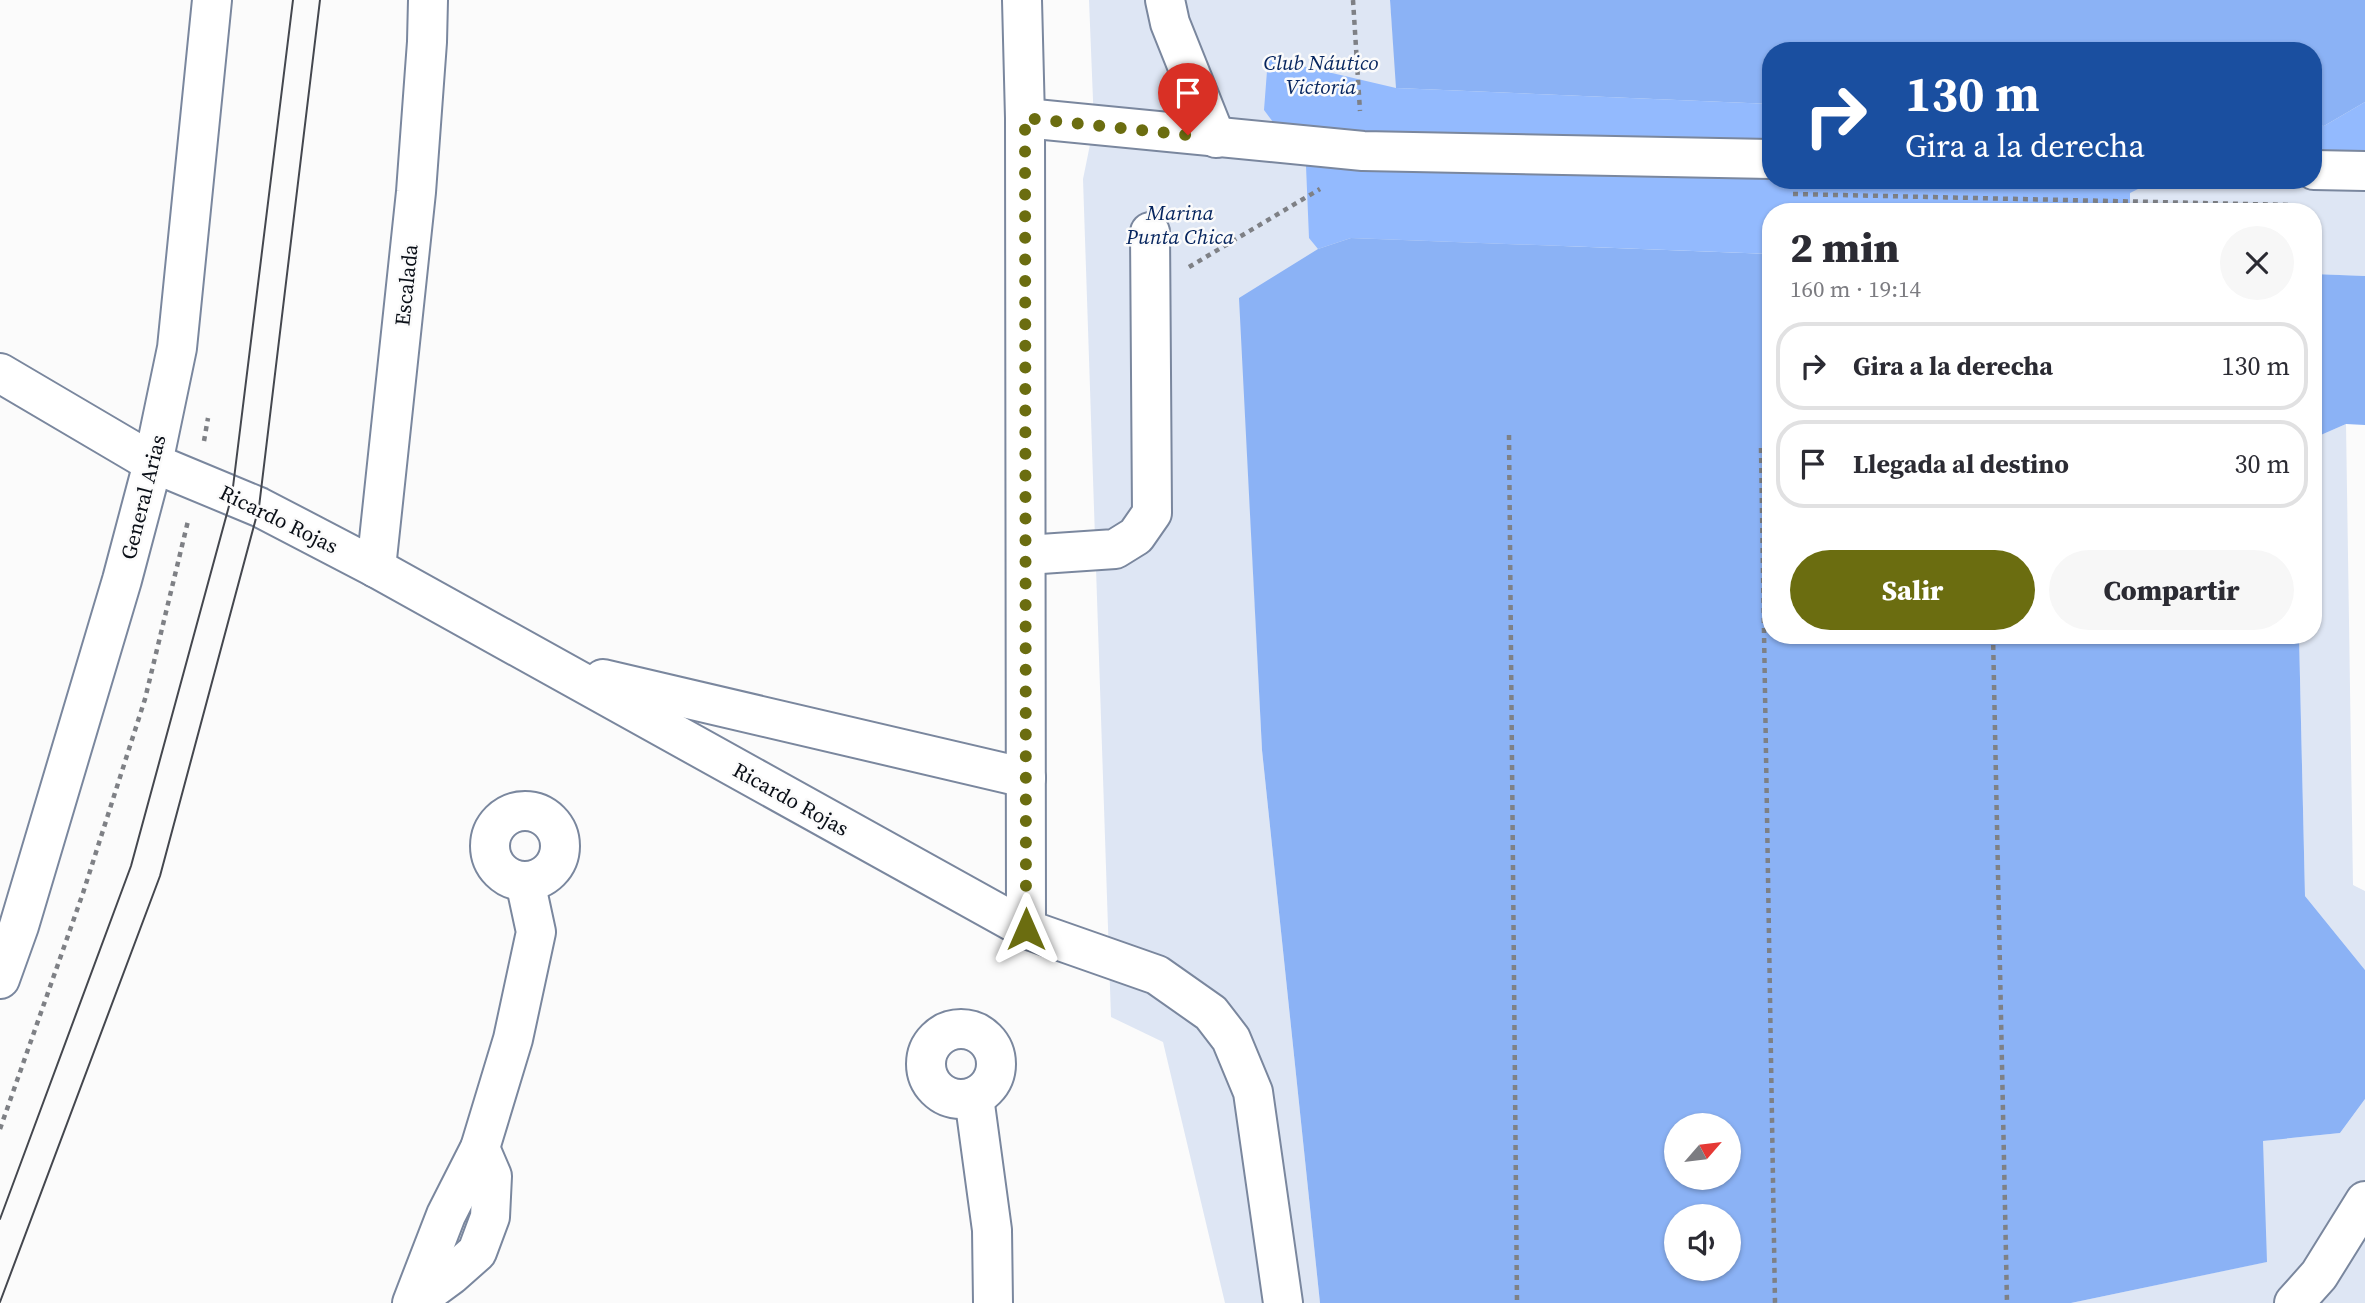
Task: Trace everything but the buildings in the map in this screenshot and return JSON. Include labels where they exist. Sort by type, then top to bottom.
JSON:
[{"type":"street","name":"General Arias","points":[[0,979],[19,926],[118,593],[153,463],[177,348],[212,0]]},
{"type":"street","name":"Escalada","points":[[376,568],[416,192],[428,0]]},
{"type":"street","points":[[1022,0],[1025,118],[1026,929]]},
{"type":"street","points":[[1165,0],[1170,23],[1216,138]]},
{"type":"street","points":[[1025,118],[1363,151],[1762,159]]},
{"type":"street","points":[[2322,170],[2365,171]]},
{"type":"street","points":[[1026,555],[1115,549],[1136,536],[1152,513],[1150,232]]},
{"type":"street","name":"Ricardo Rojas","points":[[0,373],[153,463],[260,507],[376,568],[1026,929],[1157,975],[1210,1013],[1231,1039],[1253,1092],[1283,1303]]},
{"type":"street","name":"Ricardo Rojas","points":[[557,668],[1026,778]]},
{"type":"street","points":[[412,1303],[446,1215],[480,1148],[513,1039],[536,932],[525,881]]},
{"type":"street","points":[[974,1097],[992,1230],[993,1303]]},
{"type":"street","points":[[2294,1303],[2319,1275],[2365,1202]]},
{"type":"path","points":[[1353,0],[1363,151]]},
{"type":"path","points":[[1509,435],[1517,1303]]},
{"type":"path","points":[[1761,448],[1762,509]]},
{"type":"path","points":[[1764,644],[1775,1303]]},
{"type":"path","points":[[1993,644],[2007,1303]]},
{"type":"green space","name":"Marina Punta Chica","points":[[1089,0],[1390,0],[1397,88],[1762,104],[1762,189],[2322,189],[2322,126],[2365,102],[2365,276],[2322,274],[2322,203],[1762,203],[1762,213],[1240,298],[1262,750],[1320,1303],[1225,1303],[1163,1042],[1111,1017],[1083,179],[1094,125]]},
{"type":"green space","name":"Club Náutico Victoria","points":[[1268,58],[1396,88],[1762,104],[1762,189],[2138,189],[2130,193],[2130,203],[1762,203],[1762,254],[1351,238],[1318,249],[1309,238],[1306,166],[1264,110]]},
{"type":"green space","points":[[2365,102],[2365,177],[2322,178],[2324,126]]},
{"type":"green space","points":[[2346,424],[2353,885],[2365,891],[2365,970],[2305,896],[2299,644],[2322,644],[2322,434]]},
{"type":"green space","points":[[2365,1099],[2365,1303],[2071,1303],[2266,1262],[2262,1141],[2340,1133]]},
{"type":"shaded area","points":[[1390,0],[2365,0],[2365,102],[2324,126],[2322,42],[1762,42],[1762,104],[1396,88]]},
{"type":"shaded area","points":[[1351,238],[1762,254],[1762,644],[2299,644],[2305,896],[2365,970],[2365,1099],[2340,1133],[2263,1141],[2267,1262],[2071,1303],[1320,1303],[1262,750],[1239,298],[1318,249]]},
{"type":"shaded area","points":[[2322,274],[2365,276],[2365,425],[2346,424],[2322,434]]},
{"type":"tram line","points":[[0,1219],[131,866],[232,495],[293,0]]},
{"type":"tram line","points":[[0,1302],[160,876],[259,507],[320,0]]},
{"type":"route","points":[[1026,929],[1025,118],[1188,135]]}]
